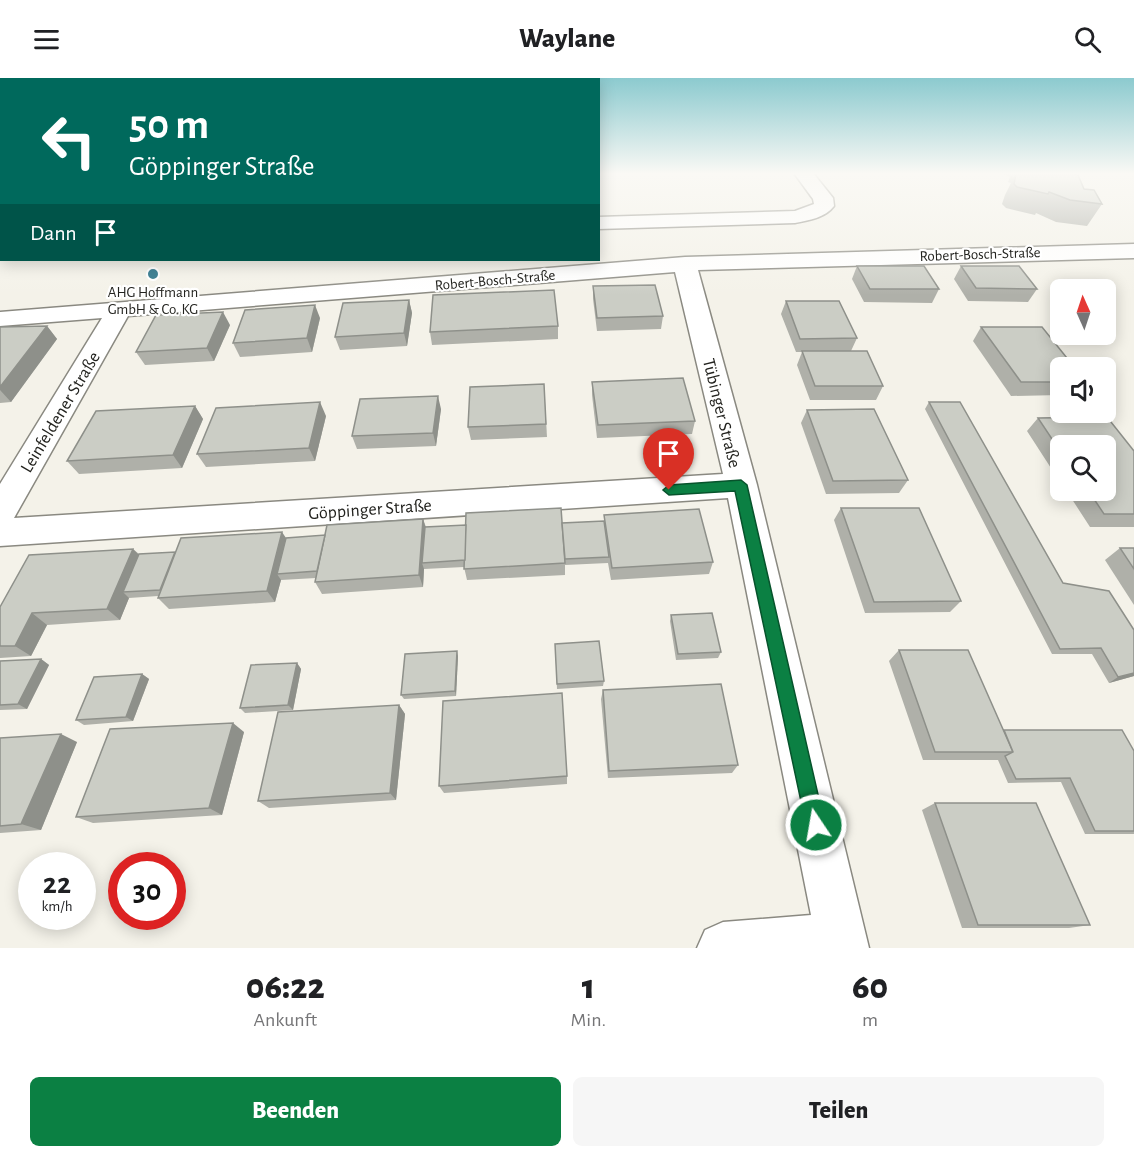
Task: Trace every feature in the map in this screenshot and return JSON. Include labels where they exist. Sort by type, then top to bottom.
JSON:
[{"type":"street","points":[[600,223],[795,217],[809,214]]},
{"type":"street","name":"Robert-Bosch-Straße","points":[[0,319],[685,264],[1134,251]]},
{"type":"street","name":"Tübinger Straße","points":[[685,264],[741,485],[842,943]]},
{"type":"street","name":"Leinfeldener Straße","points":[[0,513],[119,311]]},
{"type":"street","name":"Göppinger Straße","points":[[0,532],[741,485]]},
{"type":"street","points":[[723,948],[842,943]]},
{"type":"building","points":[[857,266],[924,266],[939,289],[870,289]]},
{"type":"building","points":[[961,266],[1019,266],[1037,289],[976,288]]},
{"type":"building","points":[[655,285],[663,316],[597,318],[593,286]]},
{"type":"building","points":[[554,290],[558,326],[430,332],[433,295]]},
{"type":"building","points":[[409,300],[404,333],[335,337],[343,303]]},
{"type":"building","points":[[786,301],[839,301],[857,338],[800,339]]},
{"type":"building","points":[[315,305],[307,338],[233,343],[245,310]]},
{"type":"building","points":[[223,312],[207,348],[136,352],[156,315]]},
{"type":"building","points":[[47,326],[0,387],[0,327]]},
{"type":"building","points":[[981,327],[1042,327],[1050,337],[1050,345],[1056,345],[1066,357],[1050,357],[1050,382],[1021,382]]},
{"type":"building","points":[[802,351],[867,351],[883,386],[815,386]]},
{"type":"building","points":[[683,378],[695,421],[598,425],[592,382]]},
{"type":"building","points":[[544,384],[546,424],[468,427],[470,387]]},
{"type":"building","points":[[438,396],[433,433],[352,436],[360,399]]},
{"type":"building","points":[[320,402],[309,448],[197,454],[216,408]]},
{"type":"building","points":[[929,402],[960,402],[1063,583],[1109,591],[1134,630],[1134,673],[1118,677],[1101,648],[1060,649]]},
{"type":"building","points":[[195,406],[173,455],[67,461],[96,411]]},
{"type":"building","points":[[874,409],[908,480],[833,481],[807,410]]},
{"type":"building","points":[[1038,418],[1050,418],[1050,423],[1112,423],[1134,451],[1134,514],[1104,514],[1095,501],[1116,501],[1116,435],[1050,436]]},
{"type":"building","points":[[561,508],[565,563],[464,569],[466,513]]},
{"type":"building","points":[[841,508],[919,508],[961,601],[874,602]]},
{"type":"building","points":[[699,509],[713,562],[612,568],[604,515]]},
{"type":"building","points":[[423,519],[419,575],[315,582],[327,525]]},
{"type":"building","points":[[604,521],[609,557],[565,559],[562,523]]},
{"type":"building","points":[[466,525],[465,560],[422,563],[425,527]]},
{"type":"building","points":[[282,532],[267,591],[158,598],[181,538]]},
{"type":"building","points":[[325,535],[317,571],[277,574],[286,538]]},
{"type":"building","points":[[1120,548],[1134,548],[1134,569]]},
{"type":"building","points":[[133,549],[107,609],[32,613],[15,646],[0,646],[0,607],[29,555]]},
{"type":"building","points":[[175,552],[160,590],[123,592],[139,554]]},
{"type":"building","points":[[712,613],[721,652],[678,654],[671,615]]},
{"type":"building","points":[[599,641],[604,681],[557,684],[555,644]]},
{"type":"building","points":[[899,650],[968,650],[1013,752],[935,752]]},
{"type":"building","points":[[457,651],[455,691],[401,695],[405,654]]},
{"type":"building","points":[[41,659],[18,704],[0,705],[0,661]]},
{"type":"building","points":[[297,663],[288,705],[240,708],[251,665]]},
{"type":"building","points":[[142,674],[126,717],[76,720],[94,677]]},
{"type":"building","points":[[721,684],[738,765],[609,771],[603,690]]},
{"type":"building","points":[[562,693],[567,776],[439,786],[443,701]]},
{"type":"building","points":[[399,705],[390,793],[258,801],[278,712]]},
{"type":"building","points":[[233,723],[209,808],[76,817],[110,729]]},
{"type":"building","points":[[1004,730],[1122,730],[1134,751],[1134,831],[1095,831],[1070,778],[1016,779],[1005,756],[1013,752]]},
{"type":"building","points":[[61,734],[21,824],[0,826],[0,738]]},
{"type":"building","points":[[935,803],[1036,803],[1090,925],[978,925]]},
{"type":"place","name":"AHG Hoffmann GmbH & Co. KG","points":[[153,274]]},
{"type":"route","points":[[669,490],[741,485],[816,825]]}]
